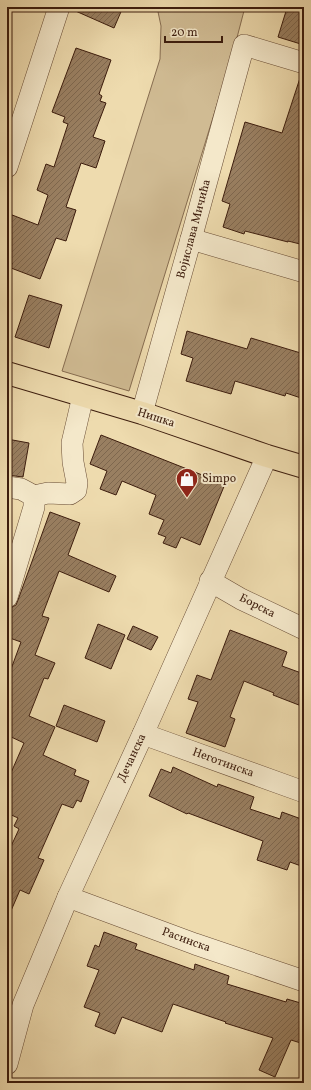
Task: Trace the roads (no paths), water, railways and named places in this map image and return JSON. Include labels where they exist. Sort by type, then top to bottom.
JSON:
[{"type":"main road","name":"Нишка","points":[[7,373],[142,413],[267,456],[304,467]]},
{"type":"street","points":[[7,168],[59,7]]},
{"type":"street","name":"Војислава Мичића","points":[[142,413],[244,45],[304,63]]},
{"type":"street","points":[[191,239],[304,272]]},
{"type":"street","points":[[7,487],[21,489],[34,496],[48,493],[70,494],[76,490],[77,483],[73,462],[72,443],[83,396]]},
{"type":"street","name":"Дечанска","points":[[7,1064],[23,1006],[68,897],[143,734],[267,456]]},
{"type":"street","points":[[7,597],[34,507],[34,496]]},
{"type":"street","name":"Борска","points":[[210,581],[241,599],[304,629]]},
{"type":"street","name":"Неготинска","points":[[143,734],[304,792]]},
{"type":"street","name":"Расинска","points":[[68,897],[195,944],[304,980]]},
{"type":"place","name":"Simpo","points":[[187,498]]}]
